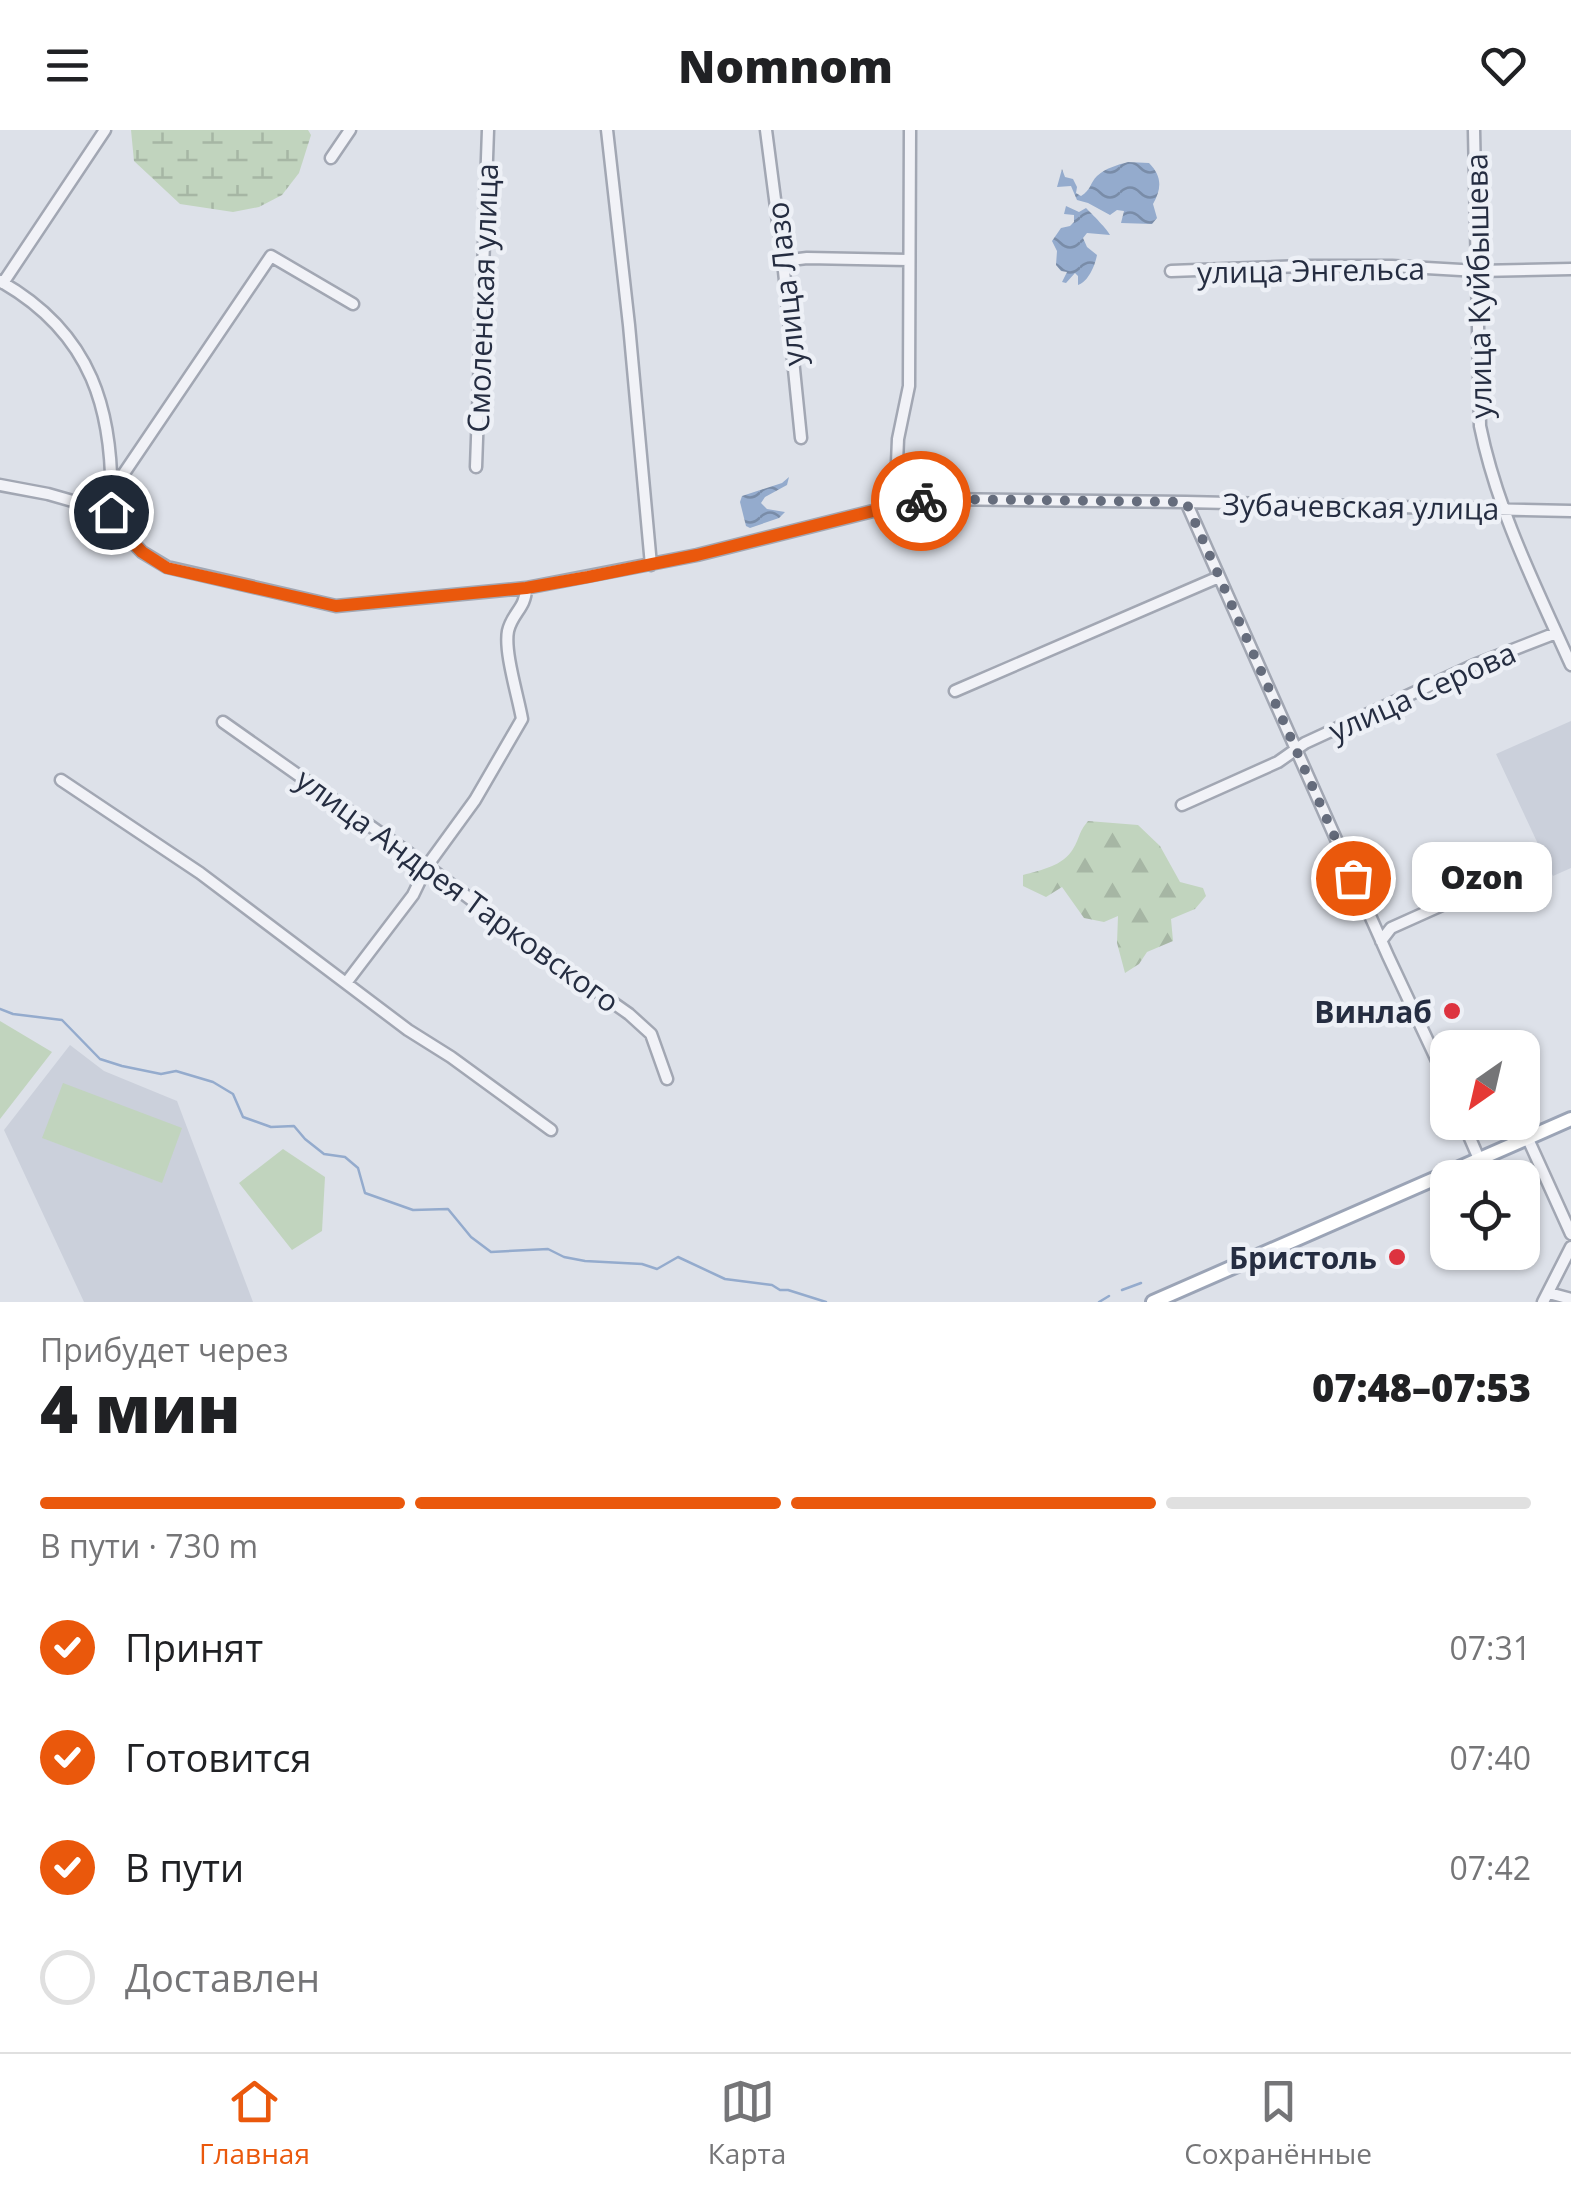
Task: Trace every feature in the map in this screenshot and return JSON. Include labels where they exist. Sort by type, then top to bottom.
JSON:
[{"type":"main road","points":[[1540,1133],[1571,1119]]},
{"type":"main road","points":[[1153,1302],[1526,1140]]},
{"type":"street","points":[[0,485],[111,512],[107,422],[96,385],[63,330],[2,282],[105,130]]},
{"type":"street","points":[[331,158],[350,130]]},
{"type":"street","name":"Смоленская улица","points":[[476,467],[488,130]]},
{"type":"street","points":[[607,130],[650,565]]},
{"type":"street","name":"улица Лазо","points":[[766,130],[801,438]]},
{"type":"street","points":[[905,503],[897,463],[909,386],[910,130]]},
{"type":"street","name":"улица Куйбышева","points":[[1474,130],[1480,426],[1527,570],[1571,665]]},
{"type":"street","points":[[112,491],[272,256],[353,304]]},
{"type":"street","points":[[783,261],[908,260]]},
{"type":"street","name":"улица Энгельса","points":[[1171,272],[1302,266],[1478,271],[1571,269]]},
{"type":"street","name":"Зубачевская улица","points":[[111,512],[142,552],[167,568],[336,606],[526,588],[650,565],[905,503],[940,499],[1571,511]]},
{"type":"street","points":[[1186,502],[1430,1045]]},
{"type":"street","points":[[955,691],[1219,577]]},
{"type":"street","points":[[346,983],[413,896],[427,866],[475,800],[522,719],[506,642],[509,624],[526,601],[526,588]]},
{"type":"street","name":"улица Серова","points":[[1182,804],[1278,762],[1474,665],[1556,632]]},
{"type":"street","name":"улица Андрея Тарковского","points":[[224,722],[629,1014],[651,1034],[667,1079]]},
{"type":"street","points":[[61,780],[200,873],[551,1130]]},
{"type":"street","points":[[1382,942],[1391,928],[1469,893]]},
{"type":"street","points":[[1472,1140],[1480,1159]]},
{"type":"street","points":[[1528,1140],[1571,1233]]},
{"type":"street","points":[[1571,1248],[1546,1297],[1571,1300]]},
{"type":"shaded area","points":[[1571,721],[1571,868],[1553,876],[1496,754]]},
{"type":"shaded area","points":[[70,1045],[104,1071],[177,1101],[253,1302],[84,1302],[4,1130]]},
{"type":"green space","points":[[131,130],[308,130],[311,135],[299,173],[282,195],[259,207],[233,212],[180,204],[134,161]]},
{"type":"green space","points":[[1088,821],[1138,825],[1160,846],[1180,882],[1203,888],[1206,896],[1195,909],[1171,919],[1173,941],[1147,952],[1139,964],[1125,973],[1117,943],[1118,916],[1104,922],[1084,918],[1062,887],[1046,897],[1023,886],[1023,875],[1069,855]]},
{"type":"green space","points":[[0,1021],[52,1052],[0,1119]]},
{"type":"green space","points":[[63,1083],[182,1128],[162,1183],[42,1138]]},
{"type":"green space","points":[[283,1149],[325,1177],[322,1231],[292,1250],[239,1183]]},
{"type":"water","points":[[1128,162],[1149,163],[1158,177],[1153,204],[1157,218],[1152,224],[1121,223],[1124,211],[1110,215],[1077,200],[1071,186],[1057,187],[1062,169],[1065,177],[1073,179],[1076,193],[1081,196],[1100,173]]},
{"type":"water","points":[[1066,206],[1079,212],[1086,208],[1110,235],[1087,233],[1083,238],[1097,255],[1085,281],[1078,285],[1075,273],[1066,283],[1062,282],[1067,272],[1056,265],[1057,251],[1052,241],[1061,228],[1074,222],[1074,215],[1064,214]]},
{"type":"water","points":[[789,477],[787,485],[761,503],[767,509],[785,512],[779,518],[746,526],[742,496]]},
{"type":"waterway","points":[[0,1009],[62,1020],[100,1059],[161,1074],[176,1071],[213,1082],[233,1094],[243,1117],[271,1127],[294,1126],[324,1154],[345,1157],[358,1168],[365,1193],[413,1210],[448,1209],[471,1237],[491,1252],[548,1249],[585,1261],[642,1264],[657,1269],[678,1257],[725,1279],[772,1285],[826,1302]]},
{"type":"waterway","points":[[1122,1290],[1141,1283]]},
{"type":"waterway","points":[[1099,1302],[1109,1296]]},
{"type":"way so far","points":[[921,501],[1186,502],[1353,878]]},
{"type":"place","name":"Ozon","points":[[1353,878]]},
{"type":"place","name":"Винлаб","points":[[1452,1011]]},
{"type":"place","name":"Бристоль","points":[[1397,1257]]},
{"type":"route","points":[[111,512],[142,552],[167,568],[336,606],[526,588],[697,555],[921,501]]}]
